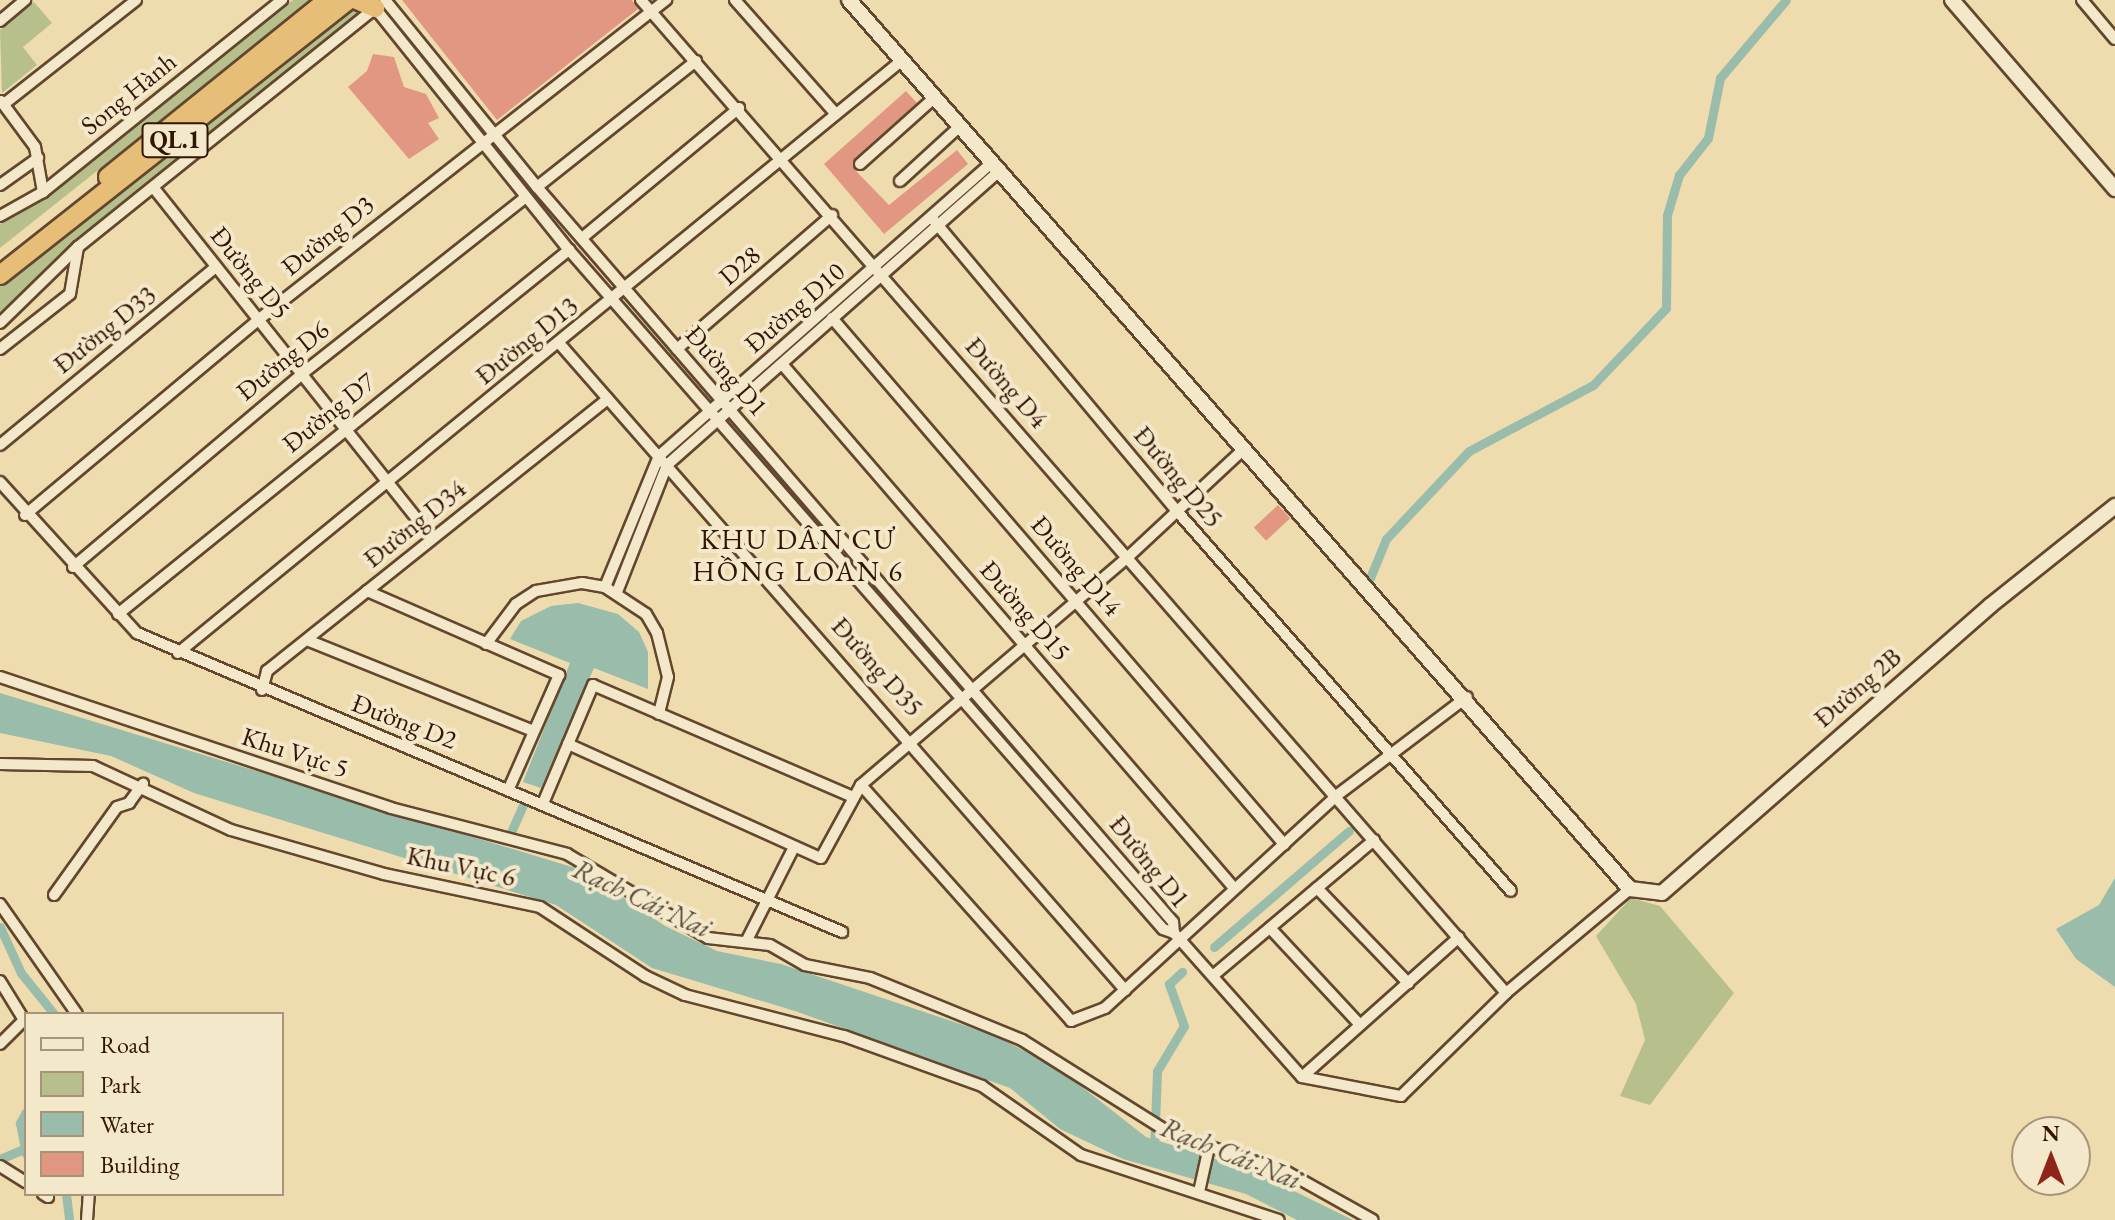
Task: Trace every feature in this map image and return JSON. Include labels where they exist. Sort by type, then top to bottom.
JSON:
[{"type":"highway","name":"QL.1","points":[[0,260],[327,0]]},
{"type":"highway","name":"QL.1","points":[[0,275],[348,0]]},
{"type":"highway","points":[[357,0],[380,4]]},
{"type":"street","points":[[0,21],[25,0]]},
{"type":"street","name":"Song Hành","points":[[0,216],[43,192],[282,0]]},
{"type":"street","name":"Đường D4","points":[[641,0],[786,160],[1506,993]]},
{"type":"street","name":"Đường D3","points":[[25,515],[258,320],[483,140],[666,0]]},
{"type":"street","points":[[735,0],[836,114]]},
{"type":"street","points":[[849,0],[933,99],[997,166],[1244,449],[1467,697],[1630,889],[1506,993],[1401,1096],[1302,1077],[1215,974],[1177,936]]},
{"type":"street","points":[[1952,0],[2115,189]]},
{"type":"street","points":[[2082,0],[2115,39]]},
{"type":"street","points":[[43,192],[38,158],[2,102],[134,1]]},
{"type":"street","points":[[0,323],[21,307],[78,247],[380,4]]},
{"type":"street","name":"Đường D1","points":[[380,4],[975,690],[1173,922],[1177,936]]},
{"type":"street","name":"Đường D1","points":[[380,4],[569,250],[966,699],[1163,929],[1177,936]]},
{"type":"street","points":[[537,187],[696,61]]},
{"type":"street","name":"Đường D13","points":[[178,653],[786,160],[901,61]]},
{"type":"street","points":[[860,164],[933,99]]},
{"type":"street","points":[[582,238],[739,108]]},
{"type":"street","points":[[900,181],[959,127]]},
{"type":"street","points":[[0,185],[38,158]]},
{"type":"street","name":"Đường D10","points":[[605,587],[663,461],[997,166]]},
{"type":"street","name":"Đường D5","points":[[153,187],[432,538]]},
{"type":"street","name":"Đường D6","points":[[73,567],[303,373],[526,197]]},
{"type":"street","name":"D28","points":[[677,349],[832,215]]},
{"type":"street","name":"Đường D25","points":[[934,221],[1176,510],[1511,891]]},
{"type":"street","points":[[0,349],[70,294],[78,247]]},
{"type":"street","name":"Đường D7","points":[[118,614],[569,250]]},
{"type":"street","name":"Đường D33","points":[[0,445],[216,267]]},
{"type":"street","name":"Đường D10","points":[[725,405],[782,364],[878,270]]},
{"type":"street","points":[[21,307],[35,322]]},
{"type":"street","name":"Đường D14","points":[[832,318],[1284,844]]},
{"type":"street","name":"Đường D35","points":[[559,343],[913,740],[1125,990]]},
{"type":"street","name":"Đường D15","points":[[782,364],[1234,888]]},
{"type":"street","name":"Đường D34","points":[[262,690],[267,671],[608,399]]},
{"type":"street","points":[[568,744],[821,858],[851,796],[861,785],[966,699],[1128,557],[1244,449]]},
{"type":"street","name":"Đường D10","points":[[617,592],[663,461]]},
{"type":"street","name":"Đường D2","points":[[0,482],[25,515],[137,633],[262,690],[510,786],[842,932]]},
{"type":"street","name":"Đường 2B","points":[[1630,889],[1662,893],[1991,605],[2115,506]]},
{"type":"street","points":[[486,644],[516,604],[536,591],[582,583],[605,587],[617,592],[646,614],[657,633],[668,677],[659,714]]},
{"type":"street","points":[[367,591],[559,675],[510,786]]},
{"type":"street","points":[[307,640],[533,731]]},
{"type":"street","name":"Khu Vực 5","points":[[0,677],[391,808],[579,860],[708,938],[747,940],[823,971],[870,978],[1022,1040],[1130,1111],[1171,1134],[1208,1151],[1287,1172],[1373,1220]]},
{"type":"street","points":[[544,801],[593,685],[851,796]]},
{"type":"street","points":[[861,785],[1071,1021],[1090,1018],[1125,990],[1177,936],[1336,796],[1467,697]]},
{"type":"street","name":"Khu Vực 6","points":[[0,764],[93,766],[143,784],[179,809],[231,830],[372,871],[540,907],[645,976],[685,995],[830,1032],[982,1086],[1060,1144],[1114,1168],[1200,1188],[1279,1220]]},
{"type":"street","points":[[54,895],[117,807],[129,803],[143,784]]},
{"type":"street","points":[[1215,974],[1374,840]]},
{"type":"street","points":[[747,940],[794,847]]},
{"type":"street","points":[[1317,888],[1408,983]]},
{"type":"street","points":[[0,904],[76,1012]]},
{"type":"street","points":[[1270,928],[1360,1025]]},
{"type":"street","points":[[1302,1077],[1459,937]]},
{"type":"street","points":[[0,981],[24,1020],[0,1044]]},
{"type":"street","points":[[1200,1188],[1208,1151]]},
{"type":"street","points":[[0,1166],[24,1181]]},
{"type":"street","points":[[87,1220],[89,1196]]},
{"type":"green space","points":[[293,0],[312,0],[0,248],[0,224]]},
{"type":"green space","points":[[34,2],[52,23],[23,47],[37,65],[2,93],[0,30]]},
{"type":"green space","points":[[356,5],[362,10],[356,17],[48,267],[0,319],[0,286]]},
{"type":"green space","points":[[1631,898],[1660,906],[1734,993],[1650,1105],[1620,1096],[1645,1040],[1636,1004],[1596,936]]},
{"type":"water","points":[[578,603],[618,614],[639,632],[648,652],[648,689],[594,668],[541,788],[523,782],[570,663],[510,639],[521,621],[551,606]]},
{"type":"water","name":"Rạch Cái Nai","points":[[0,693],[585,871],[665,926],[717,951],[781,964],[996,1036],[1059,1069],[1146,1137],[1251,1170],[1353,1220],[1297,1220],[1246,1194],[1123,1159],[1060,1129],[1010,1088],[795,1011],[652,968],[556,905],[194,793],[111,756],[0,733]]},
{"type":"water","points":[[2115,878],[2115,987],[2076,959],[2056,929],[2099,905]]},
{"type":"building","points":[[402,0],[632,0],[638,9],[497,120]]},
{"type":"building","points":[[373,54],[394,57],[404,87],[426,94],[439,118],[428,123],[439,139],[409,159],[348,87],[367,71]]},
{"type":"building","points":[[906,91],[917,103],[855,158],[854,169],[889,205],[957,150],[968,164],[884,234],[824,164]]},
{"type":"building","points":[[1278,505],[1290,518],[1266,541],[1254,528]]},
{"type":"waterway","points":[[1370,578],[1386,539],[1469,451],[1593,385],[1666,308],[1667,215],[1679,175],[1708,138],[1720,78],[1786,0]]},
{"type":"waterway","points":[[511,832],[525,801]]},
{"type":"waterway","points":[[1214,947],[1349,831]]},
{"type":"waterway","points":[[0,927],[21,973],[52,1012]]},
{"type":"waterway","points":[[1154,1150],[1157,1071],[1184,1026],[1169,984],[1182,972]]},
{"type":"waterway","points":[[24,1116],[20,1123],[24,1143]]},
{"type":"waterway","points":[[0,1159],[21,1150]]},
{"type":"waterway","points":[[66,1196],[69,1220]]},
{"type":"district","name":"KHU DÂN CƯ HỒNG LOAN 6","points":[[798,555]]}]
